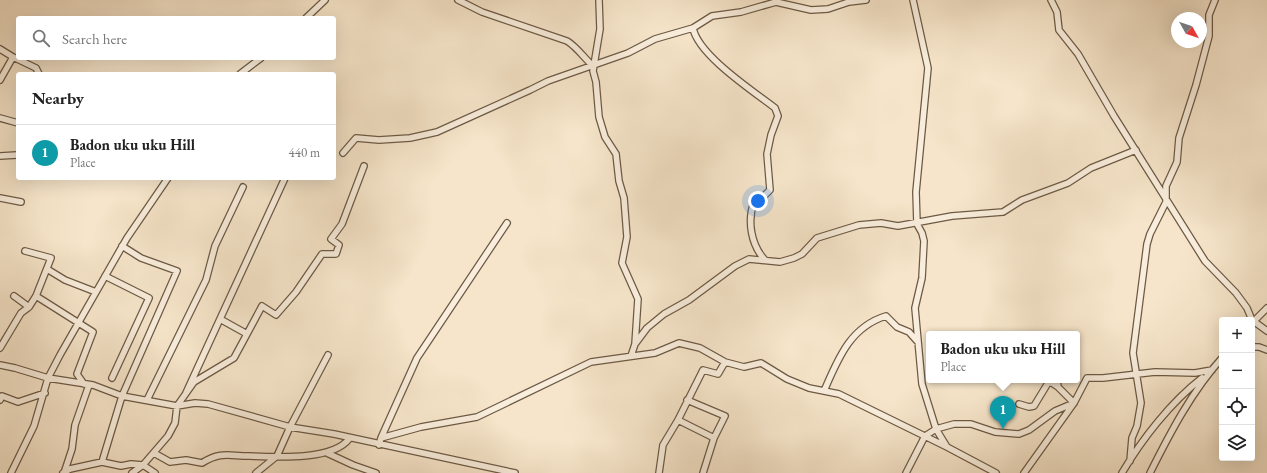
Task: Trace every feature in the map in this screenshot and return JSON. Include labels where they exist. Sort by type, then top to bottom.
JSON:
[{"type":"street","points":[[308,16],[326,0]]},
{"type":"street","points":[[458,0],[482,12],[567,41],[573,44],[579,54],[593,66]]},
{"type":"street","points":[[600,0],[600,29],[593,66],[599,117],[605,137],[616,154],[619,180],[624,198],[627,237],[622,263],[638,300],[635,344],[631,356]]},
{"type":"street","points":[[343,153],[356,138],[379,140],[410,138],[437,132],[548,81],[628,53],[655,39],[693,28],[712,16],[741,12],[776,2],[811,10],[828,9],[849,2],[866,0]]},
{"type":"street","points":[[913,0],[928,68],[918,158],[916,192],[917,224],[924,241],[922,278],[915,308],[917,342],[921,357],[922,384],[936,429],[947,447]]},
{"type":"street","points":[[1051,0],[1057,12],[1060,30],[1078,54],[1114,116],[1205,261],[1239,298],[1247,308],[1250,317]]},
{"type":"street","points":[[1130,461],[1132,438],[1137,426],[1141,403],[1140,386],[1136,373],[1134,339],[1138,326],[1145,257],[1150,234],[1166,202],[1166,186],[1177,162],[1179,138],[1196,86],[1209,36],[1208,15],[1215,0]]},
{"type":"street","points":[[693,28],[694,35],[716,61],[775,108],[778,116],[771,134],[767,154],[770,190],[762,198],[754,202],[750,212],[752,236],[758,253],[764,260]]},
{"type":"street","points":[[0,49],[16,58]]},
{"type":"street","points":[[0,80],[13,56]]},
{"type":"street","points":[[21,60],[36,68],[38,72]]},
{"type":"street","points":[[243,72],[258,60]]},
{"type":"street","points":[[0,118],[16,122]]},
{"type":"street","points":[[635,344],[647,328],[664,314],[689,300],[735,266],[748,259],[780,262],[794,258],[802,254],[817,238],[859,225],[881,223],[898,226],[917,224],[952,216],[1003,212],[1022,200],[1068,183],[1091,168],[1136,150]]},
{"type":"street","points":[[0,156],[16,155]]},
{"type":"street","points":[[132,473],[144,465],[168,436],[175,424],[177,406],[194,382],[234,358],[262,306],[276,315],[296,292],[322,254],[336,254],[339,245],[331,239],[342,224],[364,166]]},
{"type":"street","points":[[11,473],[34,426],[45,394],[48,378],[78,322],[122,246],[167,180]]},
{"type":"street","points":[[186,393],[284,180]]},
{"type":"street","points":[[147,400],[206,280],[215,246],[242,187]]},
{"type":"street","points":[[0,198],[21,202]]},
{"type":"street","points":[[379,445],[417,358],[507,222]]},
{"type":"street","points":[[102,462],[122,396],[176,271],[141,258],[122,246]]},
{"type":"street","points":[[0,348],[21,313],[29,307],[36,296],[51,258],[25,251]]},
{"type":"street","points":[[47,269],[65,280],[96,292]]},
{"type":"street","points":[[105,276],[149,298],[112,378]]},
{"type":"street","points":[[14,296],[29,307]]},
{"type":"street","points":[[36,296],[94,332],[76,374],[87,384]]},
{"type":"street","points":[[1255,318],[1267,308]]},
{"type":"street","points":[[824,391],[842,351],[857,331],[873,320],[886,316],[897,327],[909,332],[917,342]]},
{"type":"street","points":[[220,319],[247,334]]},
{"type":"street","points":[[1255,323],[1267,332]]},
{"type":"street","points":[[381,438],[421,427],[477,417],[591,362],[655,353],[679,343],[700,348],[725,362],[744,367],[761,363],[786,379],[809,388],[839,394],[947,447],[992,472]]},
{"type":"street","points":[[1255,347],[1267,350]]},
{"type":"street","points":[[256,473],[277,456],[290,427],[328,354]]},
{"type":"street","points":[[1122,473],[1140,442],[1177,402],[1219,361]]},
{"type":"street","points":[[659,473],[663,445],[704,370],[718,374],[725,362]]},
{"type":"street","points":[[0,365],[48,378],[87,384],[122,396],[177,406],[195,403],[208,404],[290,427],[515,473]]},
{"type":"street","points":[[1024,473],[1074,403],[1087,378],[1103,378],[1136,373],[1195,373],[1210,371]]},
{"type":"street","points":[[1150,473],[1172,432],[1210,371]]},
{"type":"street","points":[[1019,404],[1029,407],[1034,406],[1048,383]]},
{"type":"street","points":[[1053,383],[1074,403]]},
{"type":"street","points":[[1057,383],[1058,387]]},
{"type":"street","points":[[64,473],[72,449],[75,425],[87,384]]},
{"type":"street","points":[[0,400],[2,396],[18,402],[45,394]]},
{"type":"street","points":[[687,400],[725,416],[714,438],[702,473]]},
{"type":"street","points":[[906,473],[925,436],[936,429],[954,424],[971,424],[995,432],[1019,434],[1029,430],[1055,411],[1074,403]]},
{"type":"street","points":[[678,420],[714,438]]},
{"type":"street","points":[[154,453],[170,462],[186,460],[202,463],[212,456],[226,454],[277,456],[327,453],[339,448],[349,438]]},
{"type":"street","points":[[327,453],[353,465],[376,473]]},
{"type":"street","points":[[64,473],[70,469],[102,462],[121,466],[131,464],[144,465],[155,473]]},
{"type":"place","name":"Badon uku uku Hill","points":[[1003,429]]}]
